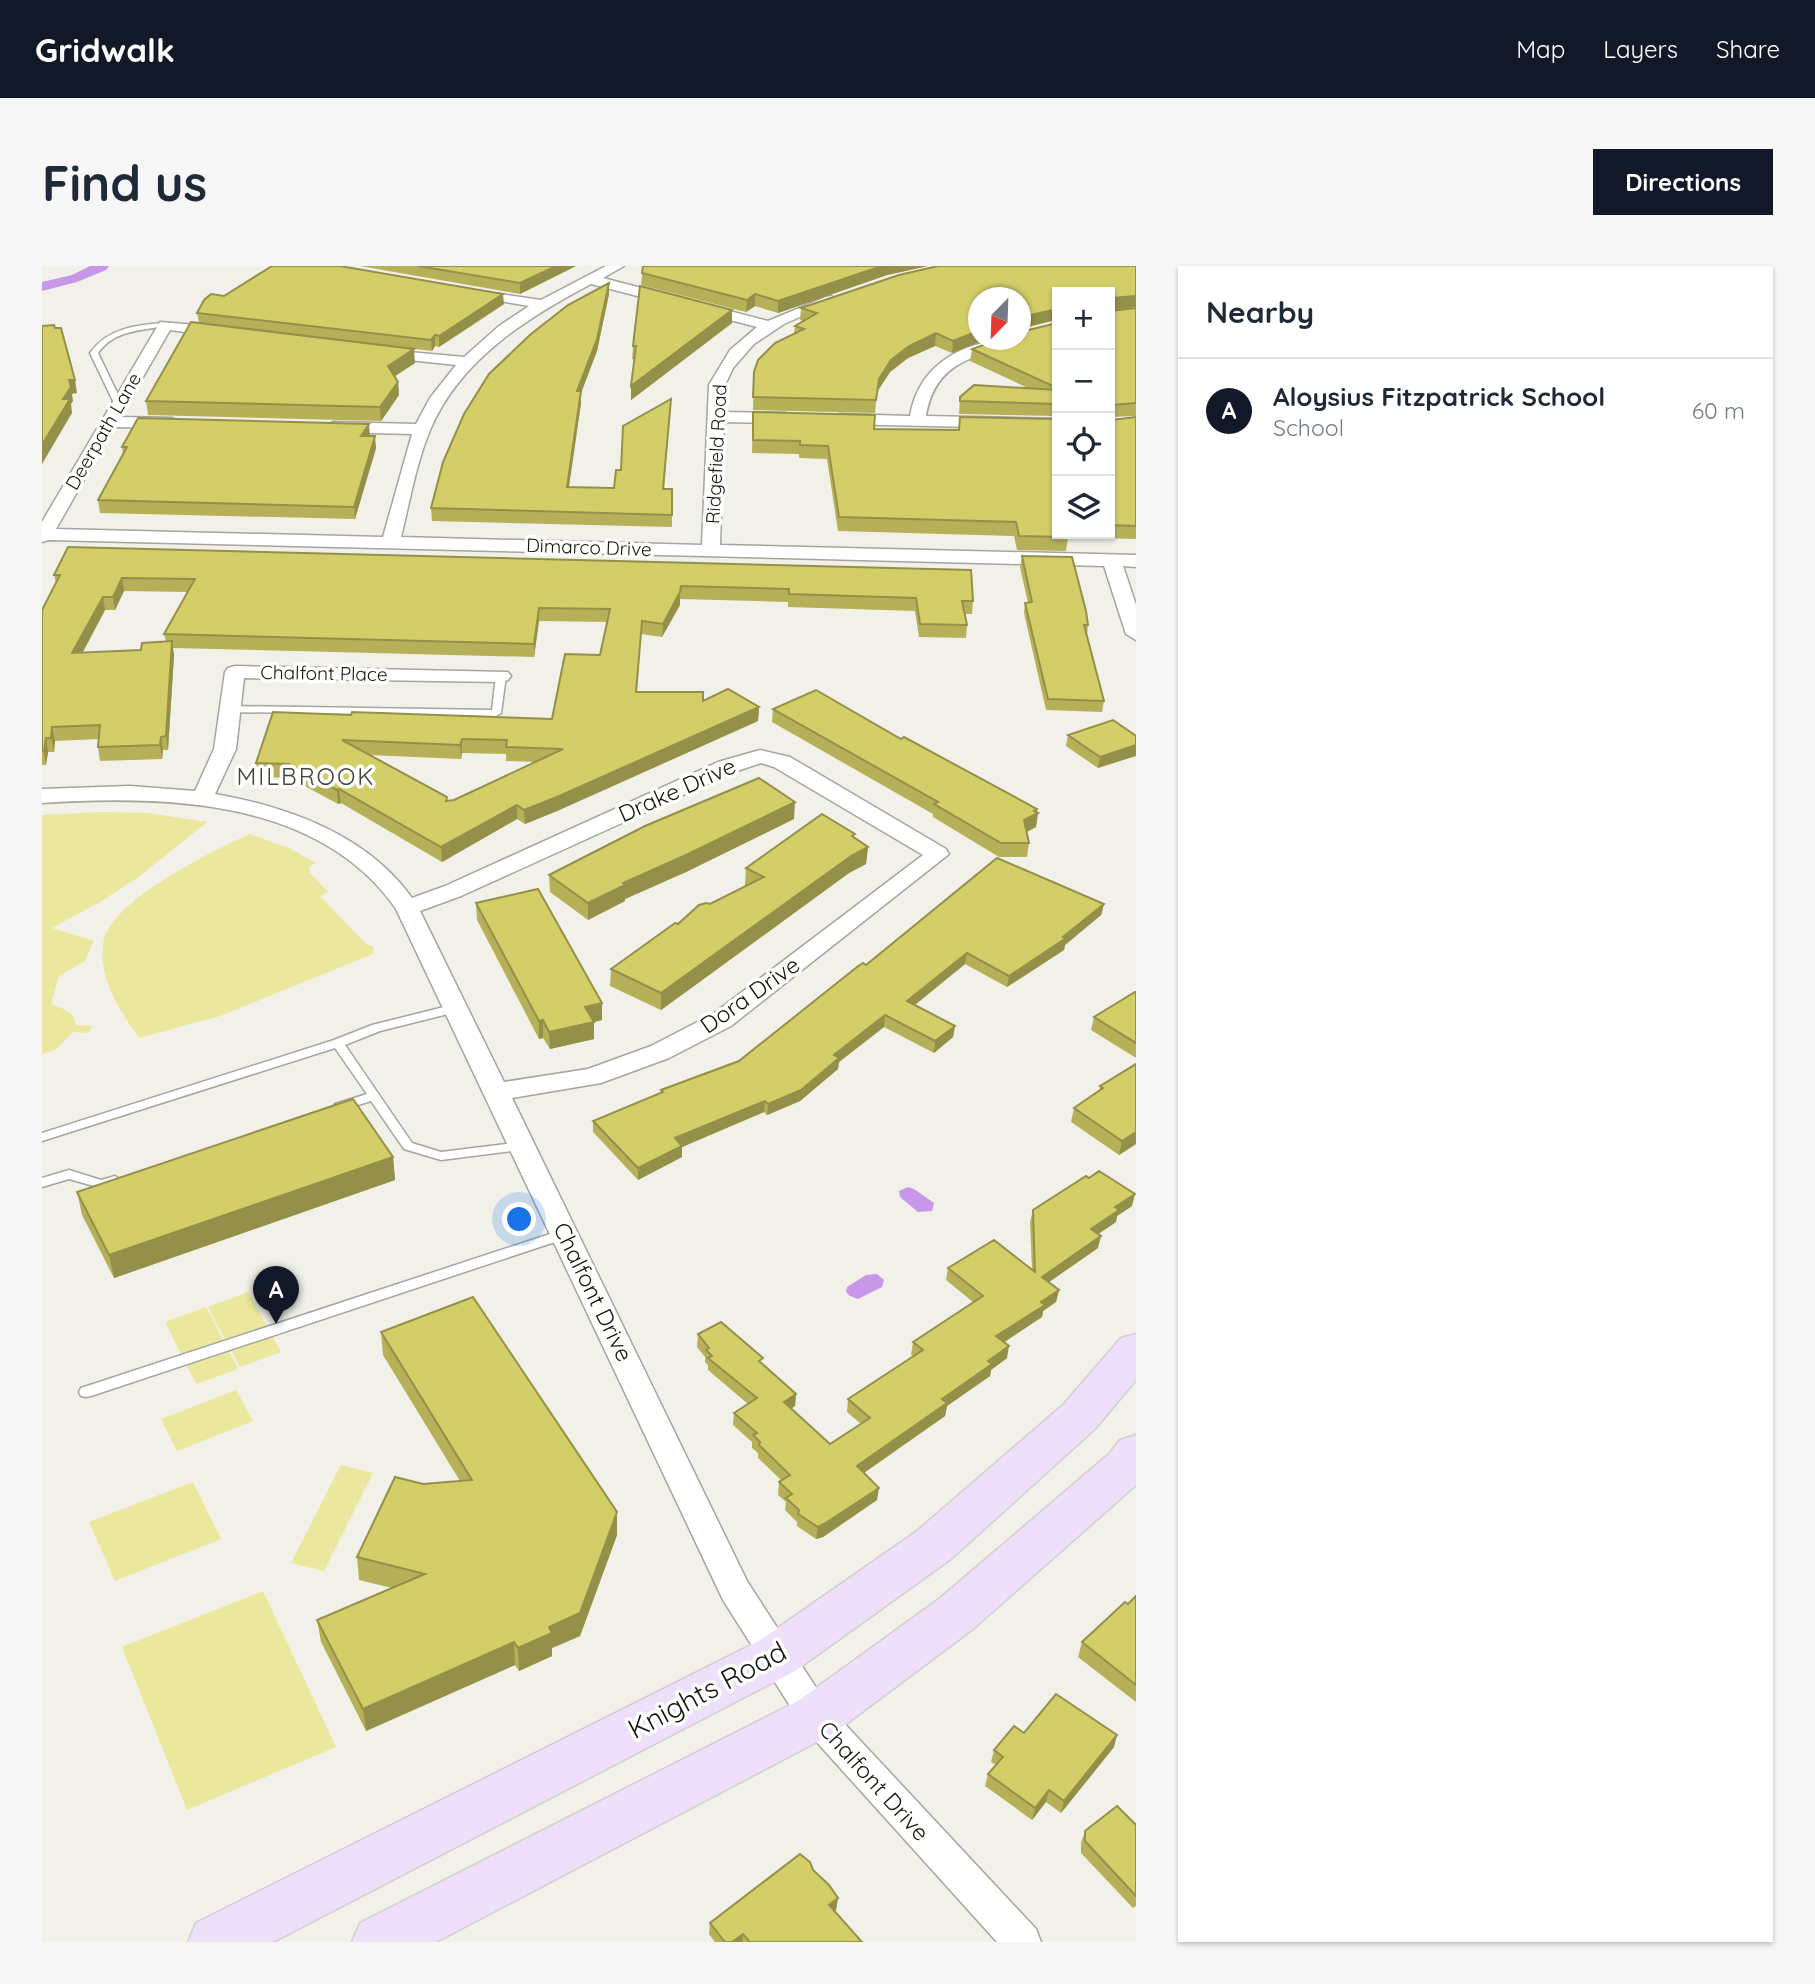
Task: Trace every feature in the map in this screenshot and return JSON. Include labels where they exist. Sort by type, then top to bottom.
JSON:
[{"type":"main road","name":"Knights Road","points":[[216,1942],[777,1656],[934,1545],[1079,1417],[1136,1350]]},
{"type":"main road","points":[[380,1942],[816,1717],[956,1614],[1125,1467],[1136,1453]]},
{"type":"street","points":[[391,541],[422,429],[439,397],[466,362],[499,333],[541,304],[617,266]]},
{"type":"street","points":[[589,279],[767,325]]},
{"type":"street","points":[[450,289],[541,304]]},
{"type":"street","name":"Ridgefield Road","points":[[711,550],[716,385],[724,366],[767,325],[841,297]]},
{"type":"street","points":[[165,325],[233,334]]},
{"type":"street","name":"Deerpath Lane","points":[[43,535],[165,325]]},
{"type":"street","points":[[370,350],[466,362]]},
{"type":"street","points":[[917,421],[918,401],[926,381],[945,364],[985,350]]},
{"type":"street","points":[[716,417],[796,418]]},
{"type":"street","points":[[823,419],[1052,424]]},
{"type":"street","points":[[107,422],[189,424]]},
{"type":"street","points":[[313,426],[422,429]]},
{"type":"street","name":"Dimarco Drive","points":[[43,535],[391,541],[1136,561]]},
{"type":"street","points":[[1112,562],[1136,634]]},
{"type":"street","name":"Chalfont Place","points":[[203,797],[225,749],[235,672],[501,676]]},
{"type":"street","name":"Drake Drive","points":[[407,908],[453,891],[726,767],[760,755],[782,762],[938,854]]},
{"type":"street","name":"Chalfont Drive","points":[[42,796],[150,793],[203,797],[260,810],[308,828],[380,872],[407,908],[735,1590],[816,1717],[1022,1942]]},
{"type":"street","name":"Dora Drive","points":[[497,1092],[592,1077],[660,1052],[722,1020],[938,854]]},
{"type":"lane","points":[[118,403],[94,353],[99,345],[125,331],[165,325]]},
{"type":"lane","points":[[230,709],[496,713],[501,676]]},
{"type":"lane","points":[[42,1137],[338,1043],[376,1028],[456,1008]]},
{"type":"lane","points":[[338,1043],[408,1146],[441,1156],[523,1146]]},
{"type":"lane","points":[[322,1112],[374,1096]]},
{"type":"lane","points":[[42,1183],[69,1174],[101,1184],[127,1176]]},
{"type":"lane","points":[[86,1392],[565,1234]]},
{"type":"shaded area","points":[[90,266],[109,266],[106,270],[77,282],[42,291],[42,282],[72,275]]},
{"type":"shaded area","points":[[149,813],[207,822],[137,878],[52,928],[94,941],[85,961],[59,976],[51,1004],[70,1014],[76,1025],[93,1026],[88,1033],[73,1032],[55,1050],[42,1054],[42,815]]},
{"type":"shaded area","points":[[250,834],[291,849],[316,863],[309,867],[310,873],[328,892],[320,896],[366,944],[374,947],[373,954],[220,1016],[139,1038],[118,1006],[104,970],[103,945],[109,928],[123,911],[164,879]]},
{"type":"shaded area","points":[[908,1187],[934,1203],[932,1211],[918,1212],[900,1197],[899,1191]]},
{"type":"shaded area","points":[[877,1274],[884,1280],[882,1287],[858,1299],[846,1292],[847,1287],[866,1275]]},
{"type":"shaded area","points":[[248,1292],[281,1352],[240,1367],[208,1307]]},
{"type":"shaded area","points":[[206,1307],[238,1369],[196,1384],[165,1322]]},
{"type":"shaded area","points":[[236,1390],[253,1421],[177,1451],[161,1419]]},
{"type":"shaded area","points":[[341,1465],[373,1473],[324,1571],[291,1563]]},
{"type":"shaded area","points":[[193,1482],[221,1539],[115,1581],[89,1522]]},
{"type":"shaded area","points":[[263,1591],[336,1747],[187,1810],[122,1647]]},
{"type":"building","points":[[272,266],[340,266],[503,294],[431,340],[197,313],[211,294],[224,296]]},
{"type":"building","points":[[418,266],[556,266],[520,283]]},
{"type":"building","points":[[643,266],[882,266],[778,301],[755,294],[747,300],[642,273]]},
{"type":"building","points":[[938,266],[1136,266],[1136,296],[1115,298],[1115,287],[1052,287],[1052,310],[1031,315],[1031,287],[968,287],[968,335],[953,341],[936,333],[909,346],[891,360],[879,379],[876,400],[753,397],[754,372],[758,360],[775,343],[804,329],[795,326],[817,313],[801,308],[899,275]]},
{"type":"building","points":[[609,283],[597,339],[577,391],[581,391],[567,487],[614,488],[616,470],[621,470],[623,426],[671,399],[663,489],[672,489],[672,515],[431,508],[443,462],[464,414],[489,374],[531,334],[568,305]]},
{"type":"building","points":[[640,286],[732,310],[631,386],[636,346],[633,346]]},
{"type":"building","points":[[1136,308],[1136,403],[1115,405],[1115,310]]},
{"type":"building","points":[[191,322],[414,349],[388,366],[398,382],[380,407],[146,401]]},
{"type":"building","points":[[1052,324],[1052,386],[974,350],[1031,350],[1031,329]]},
{"type":"building","points":[[54,325],[55,328],[61,328],[75,380],[69,380],[71,387],[63,399],[70,399],[42,445],[42,326]]},
{"type":"building","points":[[974,385],[1052,390],[1052,404],[960,401],[960,397]]},
{"type":"building","points":[[753,412],[875,415],[874,429],[959,430],[960,417],[1052,419],[1052,537],[1019,536],[1016,522],[839,517],[828,446],[800,445],[800,441],[753,440]]},
{"type":"building","points":[[1136,417],[1136,526],[1115,525],[1115,420]]},
{"type":"building","points":[[138,418],[369,424],[361,436],[375,436],[354,507],[98,500],[127,447],[122,447]]},
{"type":"building","points":[[68,547],[971,570],[973,601],[962,601],[967,625],[920,624],[916,598],[789,594],[789,589],[681,586],[663,624],[642,621],[636,692],[703,692],[703,701],[728,689],[759,707],[557,797],[524,810],[517,805],[441,847],[289,764],[256,763],[273,712],[552,719],[565,654],[600,655],[610,609],[539,608],[534,644],[164,634],[195,579],[122,578],[113,597],[103,597],[72,653],[141,650],[142,643],[172,641],[166,736],[161,737],[160,745],[98,747],[100,725],[52,727],[51,738],[46,738],[42,751],[42,610],[60,575],[54,575]],"holes":[[[462,739],[507,740],[506,747],[563,749],[454,800],[446,801],[447,797],[342,740],[460,745]]]},
{"type":"building","points":[[1022,556],[1072,557],[1086,611],[1088,625],[1084,625],[1104,701],[1048,699],[1025,603],[1032,602]]},
{"type":"building","points":[[816,690],[901,739],[904,737],[1037,809],[1034,811],[1038,813],[1024,820],[1029,843],[1001,843],[934,804],[938,802],[773,709]]},
{"type":"building","points":[[1113,720],[1136,736],[1136,745],[1100,757],[1068,735]]},
{"type":"building","points":[[759,778],[795,802],[623,883],[625,885],[588,903],[549,875],[645,826]]},
{"type":"building","points":[[822,814],[855,834],[852,836],[868,847],[851,856],[661,993],[611,969],[675,923],[678,924],[699,905],[710,904],[764,877],[746,868]]},
{"type":"building","points":[[997,858],[1104,904],[1063,937],[1066,938],[1009,976],[967,953],[907,1001],[955,1026],[935,1041],[885,1015],[834,1055],[839,1058],[801,1090],[768,1104],[765,1101],[675,1138],[682,1146],[638,1168],[593,1121],[663,1092],[661,1090],[739,1061],[857,967],[863,963],[866,965]]},
{"type":"building","points":[[538,889],[602,1003],[585,1007],[594,1022],[549,1032],[543,1020],[539,1021],[476,903]]},
{"type":"building","points":[[1136,992],[1136,1043],[1094,1017]]},
{"type":"building","points":[[1136,1064],[1136,1132],[1122,1141],[1074,1108],[1103,1088],[1100,1086]]},
{"type":"building","points":[[353,1099],[393,1157],[109,1255],[77,1192]]},
{"type":"building","points":[[1099,1171],[1135,1194],[1115,1207],[1119,1210],[1091,1229],[1101,1236],[1042,1277],[1059,1290],[1041,1302],[1045,1305],[996,1336],[1009,1346],[988,1361],[992,1364],[942,1399],[947,1403],[857,1466],[879,1488],[818,1527],[798,1514],[799,1510],[786,1498],[792,1494],[779,1482],[790,1475],[759,1445],[760,1442],[753,1435],[757,1433],[734,1413],[757,1398],[708,1358],[712,1356],[706,1350],[709,1348],[698,1334],[721,1322],[763,1358],[759,1361],[796,1394],[784,1402],[830,1444],[870,1418],[848,1399],[923,1350],[913,1342],[983,1296],[948,1268],[994,1240],[1035,1272],[1033,1210],[1086,1176],[1089,1178]]},
{"type":"building","points":[[473,1297],[617,1512],[580,1613],[549,1627],[552,1633],[518,1648],[514,1642],[363,1709],[317,1620],[425,1574],[357,1557],[395,1477],[423,1484],[472,1480],[381,1332]]},
{"type":"building","points":[[1136,1596],[1136,1685],[1082,1642],[1125,1602],[1128,1604]]},
{"type":"building","points":[[1056,1694],[1117,1735],[1064,1801],[1049,1790],[1035,1808],[988,1774],[1003,1757],[994,1750],[1014,1726],[1024,1733]]},
{"type":"building","points":[[1117,1806],[1136,1825],[1136,1896],[1085,1841],[1085,1831]]},
{"type":"building","points":[[800,1854],[829,1885],[838,1898],[829,1905],[862,1942],[750,1942],[743,1934],[732,1942],[725,1942],[710,1923]]},
{"type":"place","name":"Aloysius Fitzpatrick School","points":[[276,1324]]},
{"type":"district","name":"MILBROOK","points":[[306,777]]}]
